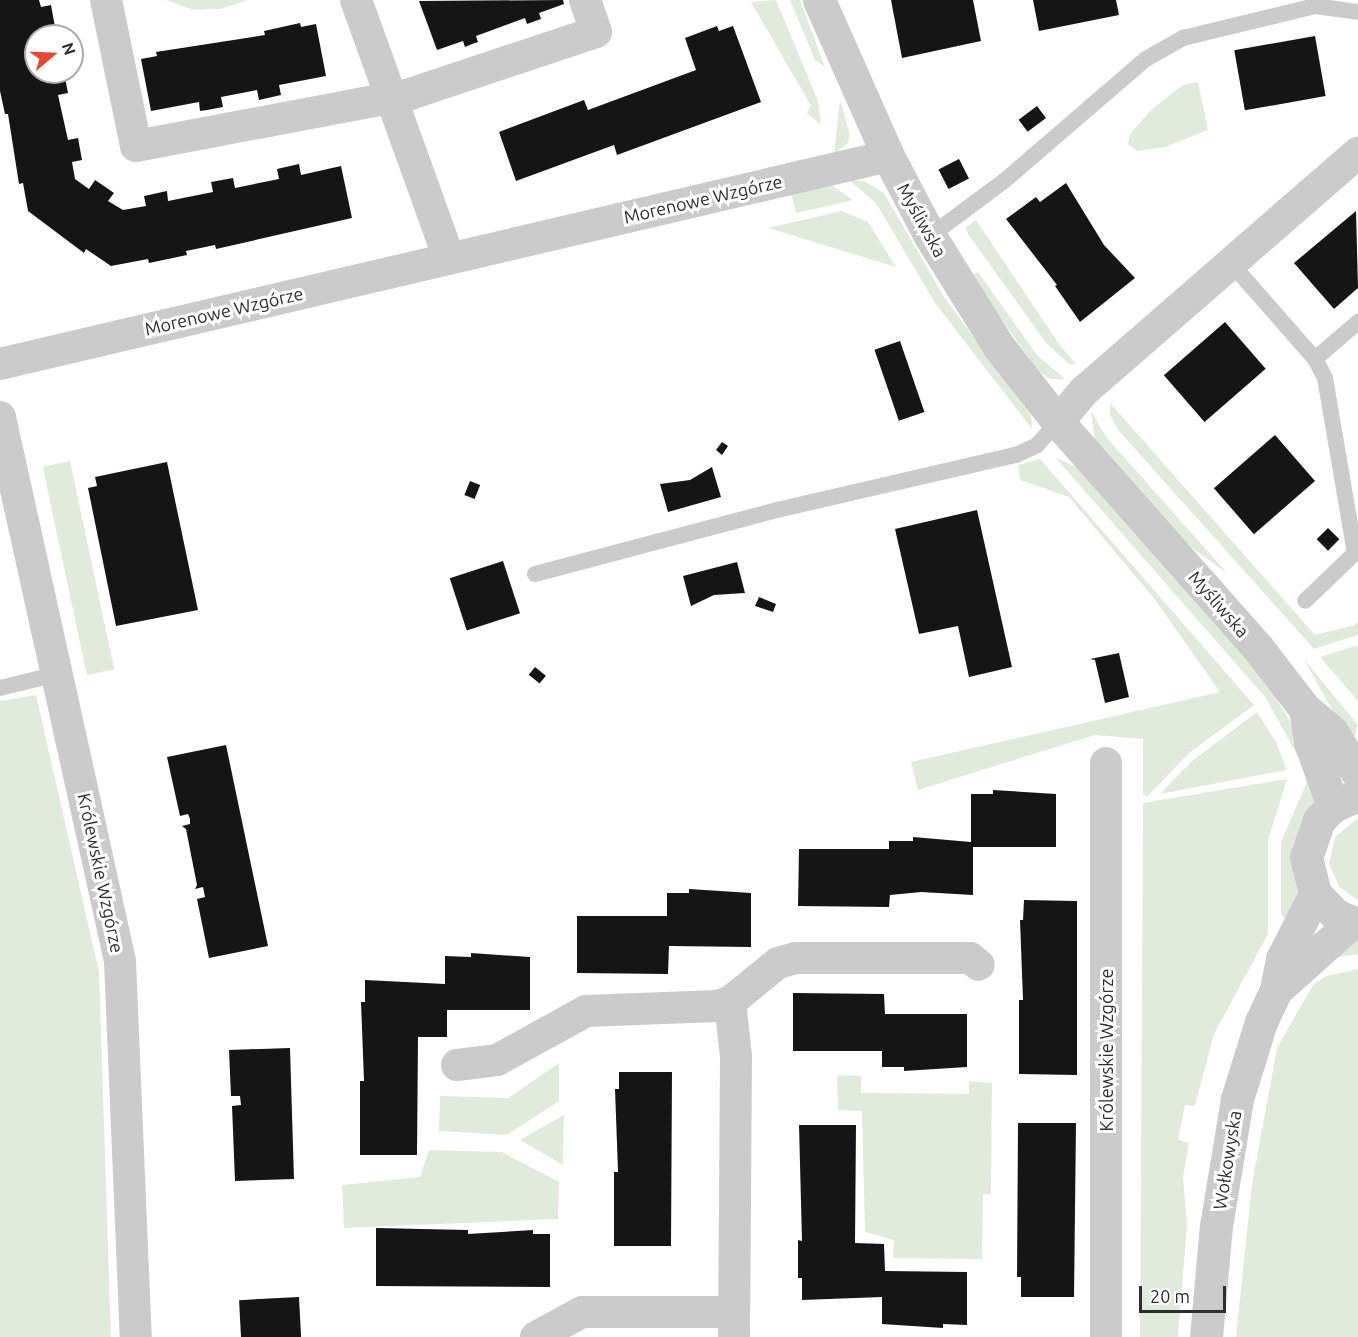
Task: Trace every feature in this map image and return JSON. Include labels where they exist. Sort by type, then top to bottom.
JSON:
[{"type":"street","points":[[106,0],[136,146],[393,99],[596,32],[585,0]]},
{"type":"street","points":[[356,0],[449,259]]},
{"type":"street","name":"Myśliwska","points":[[819,0],[888,156],[930,236],[999,347],[1058,422],[1258,648],[1305,709],[1332,732],[1358,774]]},
{"type":"street","points":[[1058,422],[1084,391],[1229,261],[1358,153]]},
{"type":"street","name":"Morenowe Wzgórze","points":[[0,364],[888,156]]},
{"type":"street","name":"Królewskie Wzgórze","points":[[0,417],[120,961],[136,1337]]},
{"type":"street","name":"Myśliwska","points":[[1305,709],[1310,742],[1345,801]]},
{"type":"street","name":"Królewskie Wzgórze","points":[[1106,763],[1107,1337]]},
{"type":"street","points":[[1345,801],[1319,820],[1306,857],[1316,894],[1337,916],[1354,923]]},
{"type":"street","name":"Wołkowyska","points":[[1206,1337],[1216,1226],[1232,1121],[1246,1066],[1276,990],[1282,959],[1316,894]]},
{"type":"street","name":"Wołkowyska","points":[[1276,990],[1354,923]]},
{"type":"street","points":[[457,1065],[497,1060],[586,1011],[717,1006],[730,1002],[772,967],[795,958],[970,958],[980,965]]},
{"type":"street","points":[[536,1337],[582,1312],[734,1325],[736,1056],[730,1002]]},
{"type":"lane","points":[[930,236],[1004,181],[1146,59],[1183,38],[1315,6],[1358,12]]},
{"type":"lane","points":[[1229,261],[1315,359],[1325,378],[1355,553],[1305,601]]},
{"type":"lane","points":[[1315,359],[1358,322]]},
{"type":"lane","points":[[535,574],[777,510],[1016,455],[1037,445],[1058,422]]},
{"type":"lane","points":[[0,688],[57,674]]},
{"type":"green space","points":[[166,0],[248,0],[220,9],[193,10]]},
{"type":"green space","points":[[776,0],[818,101],[821,125],[807,113],[811,106],[751,2]]},
{"type":"green space","points":[[790,0],[800,0],[825,67],[815,60]]},
{"type":"green space","points":[[1198,82],[1208,130],[1165,147],[1137,151],[1128,144],[1130,134],[1152,109],[1183,85]]},
{"type":"green space","points":[[840,100],[850,135],[848,143],[834,154]]},
{"type":"green space","points":[[849,180],[864,181],[884,193],[944,297],[1031,415],[1032,429],[935,303],[876,203]]},
{"type":"green space","points":[[830,184],[853,200],[796,213],[791,192]]},
{"type":"green space","points":[[842,211],[868,222],[896,267],[768,228]]},
{"type":"green space","points":[[976,220],[1059,344],[1076,364],[1069,364],[1047,344],[970,237],[965,228]]},
{"type":"green space","points":[[978,272],[1037,355],[1065,379],[1050,379],[1037,370],[988,300],[974,274]]},
{"type":"green space","points":[[1110,403],[1315,635],[1355,625],[1358,621],[1358,635],[1314,649],[1119,431],[1110,415]]},
{"type":"green space","points":[[1091,411],[1107,438],[1228,574],[1187,544],[1095,441]]},
{"type":"green space","points":[[1055,457],[1078,468],[1263,677],[1296,731],[1300,760],[1265,697]]},
{"type":"green space","points":[[1040,459],[1254,705],[1189,753],[1148,796],[1143,795],[1143,739],[1095,735],[918,790],[911,762],[1220,692],[1156,601],[1069,497],[1020,480],[1018,465]]},
{"type":"green space","points":[[70,461],[114,669],[87,675],[43,467]]},
{"type":"green space","points":[[1358,645],[1358,701],[1320,657]]},
{"type":"green space","points":[[1303,658],[1358,725],[1354,738],[1349,740]]},
{"type":"green space","points":[[36,695],[99,972],[111,1337],[0,1337],[0,701]]},
{"type":"green space","points":[[1257,712],[1276,742],[1287,770],[1160,794],[1192,761]]},
{"type":"green space","points":[[1287,779],[1268,840],[1268,934],[1214,1034],[1195,1106],[1185,1105],[1178,1140],[1189,1143],[1183,1177],[1187,1225],[1178,1337],[1140,1337],[1143,803]]},
{"type":"green space","points":[[1308,779],[1315,798],[1300,891],[1285,920],[1281,914],[1281,842]]},
{"type":"green space","points":[[1358,818],[1358,900],[1340,888],[1329,864],[1335,837]]},
{"type":"green space","points":[[1358,937],[1358,954],[1333,958]]},
{"type":"green space","points":[[1358,969],[1358,1337],[1236,1337],[1252,1184],[1277,1048],[1313,985],[1326,976]]},
{"type":"green space","points":[[559,1063],[559,1101],[507,1135],[439,1131],[440,1096],[508,1098]]},
{"type":"green space","points":[[837,1075],[861,1076],[861,1093],[969,1094],[969,1081],[992,1083],[991,1194],[983,1194],[982,1259],[893,1258],[894,1240],[865,1232],[862,1111],[838,1110]]},
{"type":"green space","points":[[564,1115],[563,1165],[520,1140]]},
{"type":"green space","points":[[429,1150],[502,1152],[559,1182],[558,1219],[344,1228],[342,1185],[420,1177]]},
{"type":"building","points":[[0,0],[39,0],[41,7],[51,5],[54,24],[24,24],[24,84],[66,84],[68,93],[58,95],[68,140],[78,138],[82,160],[72,162],[75,179],[89,189],[95,180],[114,193],[108,201],[123,210],[146,206],[144,196],[167,191],[168,201],[213,192],[211,182],[233,178],[235,188],[279,179],[277,169],[299,164],[301,175],[341,166],[352,218],[216,249],[215,245],[186,251],[187,255],[149,263],[148,259],[111,266],[86,249],[84,253],[28,211],[23,183],[19,184],[8,114],[5,114],[0,91]]},
{"type":"building","points":[[563,0],[564,4],[539,13],[541,19],[527,24],[525,18],[476,36],[478,42],[465,47],[463,41],[437,50],[419,1]]},
{"type":"building","points":[[891,0],[973,0],[981,41],[902,58]]},
{"type":"building","points":[[1033,0],[1116,0],[1119,15],[1039,31]]},
{"type":"building","points":[[300,23],[301,27],[316,24],[326,76],[279,85],[281,95],[259,100],[257,90],[221,97],[223,107],[200,111],[199,102],[151,111],[141,59],[157,56],[156,52],[265,35],[264,31]]},
{"type":"building","points":[[717,26],[719,31],[733,26],[761,102],[617,155],[614,145],[516,181],[499,132],[584,100],[588,110],[696,70],[685,38]]},
{"type":"building","points":[[1315,36],[1326,96],[1245,110],[1234,50]]},
{"type":"building","points":[[1037,106],[1046,118],[1028,132],[1019,120]]},
{"type":"building","points":[[959,159],[969,179],[948,189],[939,169]]},
{"type":"building","points":[[1066,183],[1104,245],[1135,278],[1080,322],[1055,286],[1057,285],[1006,219],[1036,197],[1040,202]]},
{"type":"building","points":[[1356,211],[1358,288],[1334,309],[1294,263]]},
{"type":"building","points":[[1225,322],[1266,369],[1205,422],[1164,375]]},
{"type":"building","points":[[900,341],[924,412],[899,421],[874,350]]},
{"type":"building","points":[[1275,435],[1315,481],[1254,534],[1214,488]]},
{"type":"building","points":[[722,442],[728,446],[722,455],[716,450]]},
{"type":"building","points":[[167,462],[198,610],[116,626],[88,488],[97,486],[95,477]]},
{"type":"building","points":[[712,467],[721,497],[668,512],[660,484],[690,480]]},
{"type":"building","points":[[470,481],[480,485],[475,499],[464,495]]},
{"type":"building","points":[[977,510],[1012,667],[969,677],[958,626],[919,634],[895,529]]},
{"type":"building","points":[[1328,528],[1339,539],[1328,551],[1317,539]]},
{"type":"building","points":[[503,561],[520,613],[467,631],[450,578]]},
{"type":"building","points":[[737,562],[745,593],[714,595],[691,606],[683,576]]},
{"type":"building","points":[[759,597],[776,604],[773,612],[755,606]]},
{"type":"building","points":[[1119,653],[1129,697],[1105,703],[1095,660],[1090,659]]},
{"type":"building","points":[[535,667],[546,676],[540,684],[529,675]]},
{"type":"building","points":[[226,745],[268,946],[209,958],[197,899],[205,897],[203,887],[195,889],[197,885],[186,829],[182,826],[190,824],[190,819],[188,814],[180,816],[167,757]]},
{"type":"building","points":[[993,790],[1056,794],[1056,847],[973,847],[973,895],[921,892],[890,895],[889,907],[798,906],[799,849],[889,849],[889,841],[913,841],[913,837],[971,842],[971,794],[993,794]]},
{"type":"building","points":[[689,889],[751,893],[751,947],[669,946],[668,974],[577,973],[577,916],[667,916],[667,893],[689,893]]},
{"type":"building","points":[[1024,900],[1077,901],[1077,1075],[1019,1074],[1019,1000],[1023,1000],[1020,920],[1023,920]]},
{"type":"building","points":[[471,953],[530,957],[530,1010],[447,1010],[447,1037],[418,1037],[417,1155],[360,1155],[360,1081],[364,1081],[361,1002],[365,1002],[365,980],[445,984],[445,956],[471,957]]},
{"type":"building","points":[[793,993],[884,994],[885,1014],[967,1014],[967,1067],[904,1071],[904,1067],[882,1067],[882,1051],[793,1051]]},
{"type":"building","points":[[290,1048],[294,1179],[235,1181],[232,1106],[241,1105],[240,1096],[231,1096],[229,1050]]},
{"type":"building","points":[[619,1072],[672,1072],[671,1246],[614,1246],[614,1172],[618,1172],[615,1089],[619,1089]]},
{"type":"building","points":[[1018,1123],[1076,1123],[1074,1297],[1021,1297],[1021,1277],[1017,1277]]},
{"type":"building","points":[[799,1125],[856,1125],[855,1243],[884,1244],[885,1271],[967,1272],[967,1325],[943,1324],[943,1328],[882,1324],[882,1297],[802,1300],[802,1278],[798,1278],[798,1240],[802,1241]]},
{"type":"building","points":[[376,1228],[468,1230],[468,1234],[533,1230],[533,1234],[550,1234],[550,1287],[376,1286]]},
{"type":"building","points":[[299,1297],[301,1337],[241,1337],[239,1300]]}]
